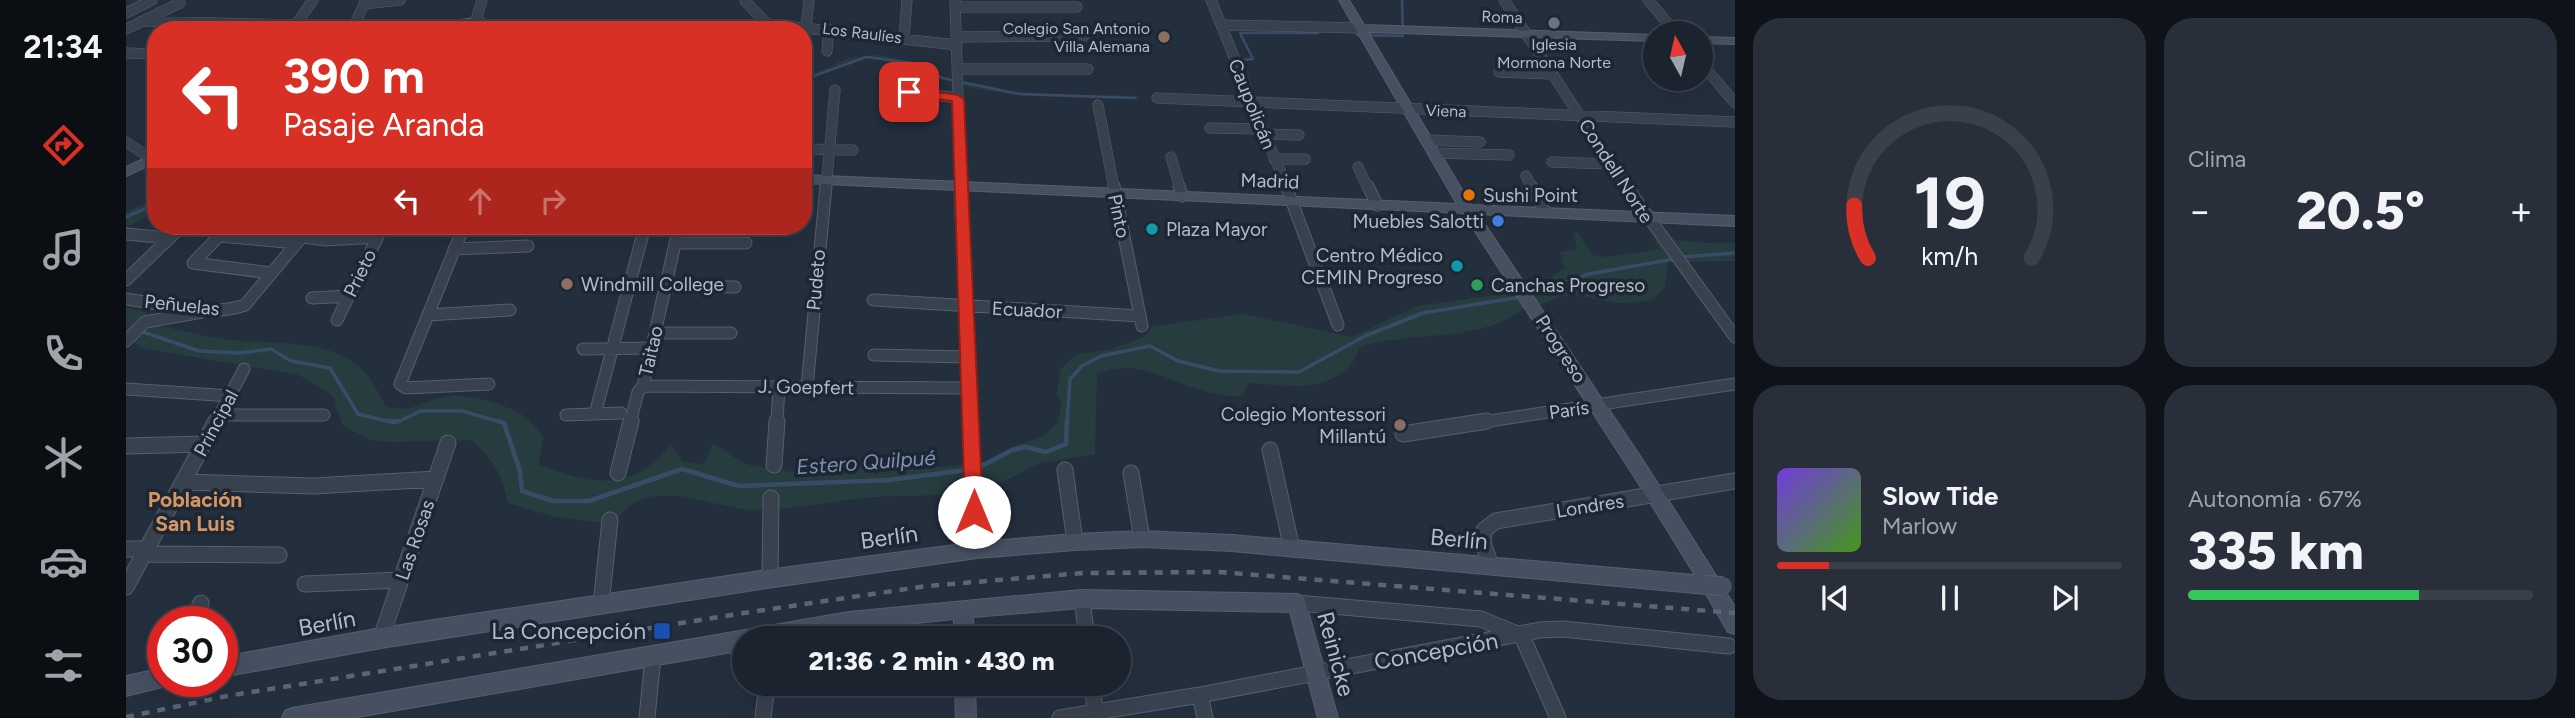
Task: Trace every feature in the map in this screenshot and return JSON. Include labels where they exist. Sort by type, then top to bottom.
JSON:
[{"type":"street","points":[[126,11],[145,0]]},
{"type":"street","points":[[126,11],[152,0]]},
{"type":"street","points":[[299,21],[313,0]]},
{"type":"street","points":[[356,21],[365,2],[400,0]]},
{"type":"street","points":[[478,21],[482,0]]},
{"type":"street","points":[[807,21],[809,0]]},
{"type":"street","points":[[904,38],[907,0]]},
{"type":"street","name":"Caupolicán","points":[[1210,0],[1292,201],[1338,325]]},
{"type":"street","name":"Progreso","points":[[1343,0],[1467,209],[1598,406],[1735,625]]},
{"type":"street","name":"Condell Norte","points":[[1504,0],[1646,217],[1735,337]]},
{"type":"street","points":[[1648,0],[1666,21]]},
{"type":"street","points":[[745,1],[761,21]]},
{"type":"street","points":[[126,29],[180,3]]},
{"type":"street","points":[[977,550],[964,307],[955,4],[1077,7]]},
{"type":"street","points":[[142,22],[147,22]]},
{"type":"street","name":"Roma","points":[[1221,25],[1364,33],[1401,29],[1643,38]]},
{"type":"street","name":"Los Raulíes","points":[[812,28],[957,41]]},
{"type":"street","points":[[827,51],[829,29]]},
{"type":"street","points":[[957,41],[1084,36]]},
{"type":"street","points":[[1713,40],[1735,41]]},
{"type":"street","points":[[126,53],[147,54]]},
{"type":"street","points":[[957,77],[1088,69]]},
{"type":"street","points":[[1499,72],[1552,74]]},
{"type":"street","points":[[1713,77],[1735,103]]},
{"type":"street","name":"Pudeto","points":[[807,387],[835,90]]},
{"type":"street","points":[[893,93],[909,92],[958,99]]},
{"type":"street","name":"Viena","points":[[1157,98],[1735,122]]},
{"type":"street","name":"Pinto","points":[[1098,105],[1141,321]]},
{"type":"street","points":[[1210,128],[1299,135]]},
{"type":"street","points":[[1426,140],[1480,142]]},
{"type":"street","points":[[126,142],[147,154]]},
{"type":"street","points":[[812,149],[853,150]]},
{"type":"street","points":[[1434,153],[1509,156]]},
{"type":"street","points":[[1171,157],[1182,196]]},
{"type":"street","points":[[1274,159],[1305,159]]},
{"type":"street","points":[[126,172],[147,162]]},
{"type":"street","points":[[1552,162],[1611,164]]},
{"type":"street","points":[[1357,167],[1377,205]]},
{"type":"street","points":[[1526,176],[1545,212]]},
{"type":"street","name":"Madrid","points":[[812,179],[1735,221]]},
{"type":"street","points":[[126,234],[168,238]]},
{"type":"street","name":"Peñuelas","points":[[126,279],[131,269],[172,235]]},
{"type":"street","points":[[303,235],[299,240],[271,274],[193,263],[219,236],[299,240],[326,240],[356,235]]},
{"type":"street","name":"Prieto","points":[[337,320],[378,235]]},
{"type":"street","points":[[460,235],[400,384],[406,388],[489,384]]},
{"type":"street","points":[[594,414],[643,235]]},
{"type":"street","name":"Taitao","points":[[618,473],[638,392],[643,386],[677,235]]},
{"type":"street","points":[[676,243],[746,243]]},
{"type":"street","points":[[454,249],[528,246]]},
{"type":"street","name":"Peñuelas","points":[[126,299],[220,310],[238,309],[271,274]]},
{"type":"street","points":[[666,286],[735,287]]},
{"type":"street","points":[[312,298],[349,296]]},
{"type":"street","name":"Ecuador","points":[[873,300],[1141,321]]},
{"type":"street","points":[[126,341],[145,322],[220,310]]},
{"type":"street","points":[[428,315],[510,310]]},
{"type":"street","points":[[655,333],[731,333]]},
{"type":"street","points":[[583,349],[651,348]]},
{"type":"street","points":[[874,355],[968,357]]},
{"type":"street","name":"Principal","points":[[126,587],[244,369]]},
{"type":"street","name":"París","points":[[1403,434],[1735,384]]},
{"type":"street","name":"J. Goepfert","points":[[643,386],[969,388]]},
{"type":"street","points":[[774,465],[779,386]]},
{"type":"street","points":[[126,389],[231,396]]},
{"type":"street","points":[[566,415],[621,413]]},
{"type":"street","points":[[220,415],[324,415]]},
{"type":"street","name":"Las Rosas","points":[[381,638],[448,443]]},
{"type":"street","points":[[126,446],[204,444]]},
{"type":"street","points":[[1270,450],[1292,549]]},
{"type":"street","points":[[1065,470],[1075,542]]},
{"type":"street","points":[[1131,473],[1142,539]]},
{"type":"street","points":[[184,482],[314,486],[436,479]]},
{"type":"street","name":"Londres","points":[[1491,566],[1483,543],[1484,530],[1496,521],[1735,481]]},
{"type":"street","points":[[770,579],[771,498]]},
{"type":"street","points":[[601,605],[610,520]]},
{"type":"street","name":"Berlín","points":[[238,664],[381,638],[770,579],[977,550],[1075,542],[1142,539],[1292,549],[1721,586]]},
{"type":"street","points":[[126,549],[279,555]]},
{"type":"street","points":[[305,584],[401,580]]},
{"type":"street","points":[[1082,599],[1085,626]]},
{"type":"street","points":[[825,626],[849,621],[1082,599],[1297,603],[1481,619],[1522,636],[1540,630],[1563,629],[1728,646]]},
{"type":"street","name":"Reinicke","points":[[1297,603],[1328,718]]},
{"type":"street","points":[[963,610],[964,626]]},
{"type":"street","points":[[1522,636],[1558,718]]},
{"type":"street","name":"Concepción","points":[[1060,718],[1096,715],[1315,672],[1522,636]]},
{"type":"street","points":[[292,718],[732,642]]},
{"type":"street","points":[[647,718],[653,656]]},
{"type":"street","points":[[126,686],[147,681]]},
{"type":"street","points":[[1200,695],[1205,718]]},
{"type":"street","points":[[764,718],[766,696]]},
{"type":"street","points":[[966,696],[967,718]]},
{"type":"street","points":[[1094,696],[1096,715]]},
{"type":"green space","points":[[876,55],[889,57],[955,81],[1009,91],[1138,96],[1138,99],[1040,96],[982,90],[951,82],[906,64],[875,58],[851,61],[812,77],[812,74],[849,58]]},
{"type":"green space","points":[[147,202],[147,216],[126,227],[126,212]]},
{"type":"green space","points":[[1573,232],[1578,233],[1593,255],[1607,257],[1660,249],[1654,240],[1735,242],[1735,261],[1668,262],[1665,286],[1653,300],[1619,303],[1572,295],[1563,296],[1540,305],[1537,301],[1525,303],[1526,306],[1509,318],[1490,326],[1360,347],[1350,366],[1339,375],[1316,384],[1290,386],[1249,383],[1239,397],[1205,391],[1137,369],[1124,368],[1097,374],[1095,454],[1040,463],[1003,482],[984,480],[949,487],[945,495],[872,497],[769,510],[744,509],[670,495],[657,496],[632,504],[614,524],[555,517],[508,503],[496,468],[471,440],[371,440],[342,425],[333,396],[299,375],[141,348],[126,336],[126,308],[146,312],[147,324],[216,338],[311,346],[329,351],[362,369],[386,406],[407,408],[438,398],[459,396],[510,408],[528,419],[543,436],[539,464],[592,480],[607,481],[634,475],[649,466],[671,445],[683,462],[704,464],[713,443],[745,464],[791,472],[825,471],[840,457],[862,463],[876,472],[978,464],[1019,444],[1040,438],[1058,423],[1061,404],[1057,394],[1060,370],[1077,354],[1110,350],[1144,337],[1153,326],[1244,314],[1352,337],[1417,306],[1532,290],[1565,268],[1560,252],[1577,249]]},
{"type":"waterway","points":[[1357,35],[1403,36],[1402,0]]},
{"type":"waterway","points":[[1241,60],[1253,59],[1240,33],[1318,33]]},
{"type":"waterway","points":[[812,77],[866,57],[920,64],[942,78],[1019,94],[1135,98]]},
{"type":"waterway","points":[[126,217],[147,208]]},
{"type":"waterway","name":"Estero Quilpué","points":[[1681,257],[1735,253]]},
{"type":"waterway","name":"Estero Quilpué","points":[[1529,295],[1589,274],[1674,259]]},
{"type":"waterway","name":"Estero Quilpué","points":[[1067,423],[1070,379],[1082,366],[1101,356],[1150,346],[1178,361],[1219,371],[1299,372],[1365,336],[1423,313],[1521,297]]},
{"type":"waterway","name":"Estero Quilpué","points":[[140,331],[199,351],[240,353],[271,349],[291,361],[330,368],[358,414],[395,423],[421,411],[462,411],[504,423]]},
{"type":"waterway","name":"Estero Quilpué","points":[[388,421],[399,421]]},
{"type":"waterway","name":"Estero Quilpué","points":[[498,421],[504,423]]},
{"type":"waterway","name":"Estero Quilpué","points":[[978,468],[1012,450],[1026,447],[1046,452],[1066,444],[1067,421]]},
{"type":"waterway","name":"Estero Quilpué","points":[[504,423],[520,471],[522,491],[553,501],[589,501],[682,469],[739,486],[889,480],[967,470]]},
{"type":"railway","points":[[126,717],[227,696],[744,613],[927,586],[1083,573],[1219,572],[1735,613]]},
{"type":"place","name":"Iglesia Mormona Norte","points":[[1554,23]]},
{"type":"place","name":"Colegio San Antonio Villa Alemana","points":[[1164,37]]},
{"type":"place","name":"Sushi Point","points":[[1469,195]]},
{"type":"place","name":"Muebles Salotti","points":[[1498,221]]},
{"type":"place","name":"Plaza Mayor","points":[[1152,229]]},
{"type":"place","name":"Centro Médico CEMIN Progreso","points":[[1457,266]]},
{"type":"place","name":"Windmill College","points":[[567,284]]},
{"type":"place","name":"Canchas Progreso","points":[[1477,285]]},
{"type":"place","name":"Colegio Montessori Millantú","points":[[1400,425]]},
{"type":"place","name":"La Concepción","points":[[662,631]]},
{"type":"district","name":"Población San Luis","points":[[195,511]]},
{"type":"route","points":[[909,92],[958,99],[974,512]]}]
